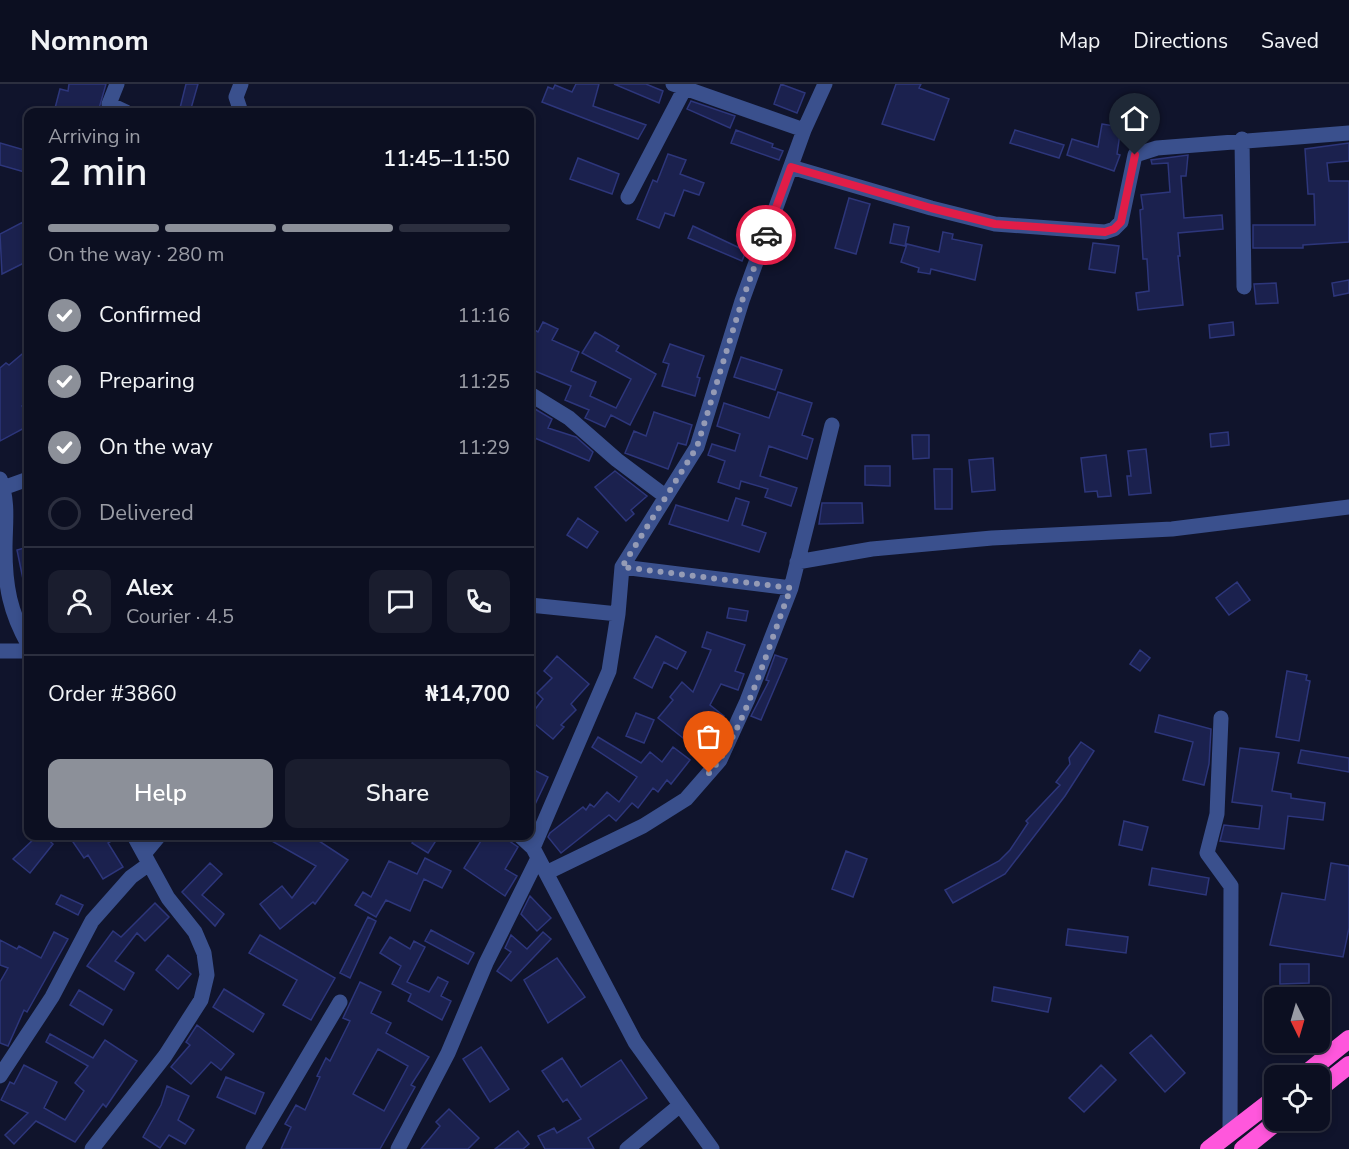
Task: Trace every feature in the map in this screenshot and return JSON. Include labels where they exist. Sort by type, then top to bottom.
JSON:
[{"type":"highway","points":[[1317,1065],[1349,1039]]},
{"type":"highway","points":[[1330,1080],[1349,1065]]},
{"type":"highway","points":[[1209,1149],[1264,1107]]},
{"type":"highway","points":[[1243,1149],[1265,1131]]},
{"type":"street","points":[[117,84],[109,104],[118,108]]},
{"type":"street","points":[[240,108],[236,97],[241,84]]},
{"type":"street","points":[[398,1149],[448,1053],[535,853],[609,671],[618,614],[622,567],[664,496],[697,447],[742,301],[804,130],[825,84]]},
{"type":"street","points":[[628,197],[682,85],[804,130]]},
{"type":"street","points":[[791,167],[931,208],[995,224],[1105,232],[1114,229],[1121,222],[1135,155],[1157,148],[1242,139],[1349,132]]},
{"type":"street","points":[[1242,139],[1244,287]]},
{"type":"street","points":[[534,396],[569,418],[616,460],[664,496]]},
{"type":"street","points":[[546,873],[643,826],[686,799],[720,760],[747,701],[791,588],[832,425]]},
{"type":"street","points":[[24,480],[2,483],[7,505],[5,549],[7,587],[14,619],[24,637]]},
{"type":"street","points":[[797,562],[872,549],[992,538],[1172,529],[1349,507]]},
{"type":"street","points":[[622,567],[791,588]]},
{"type":"street","points":[[534,605],[618,614]]},
{"type":"street","points":[[0,651],[24,651]]},
{"type":"street","points":[[1221,718],[1217,814],[1207,853],[1231,886],[1230,1133]]},
{"type":"street","points":[[92,1149],[165,1056],[201,1000],[207,975],[204,953],[195,932],[168,898],[136,840]]},
{"type":"street","points":[[0,1076],[52,997],[92,921],[146,859],[157,840]]},
{"type":"street","points":[[524,840],[535,853],[635,1042],[712,1149]]},
{"type":"street","points":[[253,1149],[340,1002]]},
{"type":"street","points":[[627,1149],[680,1106]]},
{"type":"building","points":[[69,84],[106,84],[99,108],[55,108],[60,89],[68,91]]},
{"type":"building","points":[[186,84],[198,84],[191,108],[180,108]]},
{"type":"building","points":[[576,84],[599,84],[593,106],[646,125],[638,139],[542,102],[548,87],[553,89],[555,85],[572,92]]},
{"type":"building","points":[[614,84],[646,84],[663,91],[659,103]]},
{"type":"building","points":[[781,84],[805,93],[797,113],[774,104]]},
{"type":"building","points":[[896,84],[921,84],[919,88],[949,99],[934,140],[882,124]]},
{"type":"building","points":[[691,101],[735,116],[730,128],[687,109]]},
{"type":"building","points":[[1102,124],[1121,127],[1117,154],[1120,155],[1114,171],[1067,155],[1072,139],[1098,147]]},
{"type":"building","points":[[736,130],[773,144],[772,147],[783,151],[779,160],[731,143]]},
{"type":"building","points":[[1015,130],[1064,145],[1059,158],[1010,143]]},
{"type":"building","points":[[0,143],[24,150],[24,172],[0,165]]},
{"type":"building","points":[[1349,143],[1349,161],[1327,163],[1329,181],[1349,181],[1349,242],[1303,245],[1303,248],[1253,248],[1253,225],[1315,225],[1314,194],[1308,194],[1305,149]]},
{"type":"building","points":[[668,154],[686,160],[680,174],[704,183],[699,195],[684,190],[674,216],[665,213],[659,228],[637,219],[653,180],[657,182]]},
{"type":"building","points":[[1188,155],[1186,176],[1181,176],[1184,218],[1222,215],[1223,229],[1178,233],[1183,305],[1138,310],[1136,293],[1149,291],[1147,259],[1143,259],[1141,195],[1170,192],[1168,163],[1152,164],[1151,160]]},
{"type":"building","points":[[578,158],[619,174],[612,194],[570,179]]},
{"type":"building","points":[[849,198],[870,204],[856,254],[835,248]]},
{"type":"building","points":[[23,222],[24,263],[2,274],[0,234]]},
{"type":"building","points":[[894,224],[909,227],[905,246],[890,243]]},
{"type":"building","points":[[693,226],[746,251],[742,261],[688,238]]},
{"type":"building","points":[[943,232],[953,234],[952,239],[982,245],[975,280],[931,269],[930,274],[918,272],[919,268],[901,262],[907,244],[939,252]]},
{"type":"building","points":[[1093,243],[1119,246],[1115,273],[1089,269]]},
{"type":"building","points":[[1349,280],[1349,293],[1334,296],[1332,283]]},
{"type":"building","points":[[1276,283],[1278,303],[1256,304],[1254,284]]},
{"type":"building","points":[[543,322],[558,329],[552,340],[579,352],[571,371],[596,382],[590,396],[616,408],[631,379],[582,353],[595,332],[619,346],[616,351],[656,374],[630,425],[611,415],[605,427],[585,418],[589,410],[565,400],[571,386],[534,371],[534,330],[538,332]]},
{"type":"building","points":[[1233,322],[1234,335],[1210,338],[1209,325]]},
{"type":"building","points":[[670,344],[704,356],[697,377],[700,378],[695,396],[662,386],[669,364],[663,362]]},
{"type":"building","points":[[24,352],[24,404],[22,406],[24,428],[0,441],[0,368],[6,363],[9,365]]},
{"type":"building","points":[[741,357],[782,370],[775,390],[734,377]]},
{"type":"building","points":[[778,392],[812,403],[802,435],[813,439],[807,459],[769,446],[760,476],[797,488],[791,506],[765,497],[768,489],[741,481],[739,489],[718,482],[725,461],[708,455],[712,444],[735,451],[740,434],[717,426],[724,403],[769,418]]},
{"type":"building","points":[[535,409],[552,419],[548,428],[576,437],[593,452],[589,461],[534,438]]},
{"type":"building","points":[[654,412],[692,425],[686,445],[678,443],[668,469],[625,453],[634,431],[646,436]]},
{"type":"building","points":[[1228,432],[1229,445],[1211,447],[1210,434]]},
{"type":"building","points":[[912,435],[929,435],[929,458],[913,459]]},
{"type":"building","points":[[1146,449],[1151,493],[1129,495],[1127,476],[1131,476],[1128,451]]},
{"type":"building","points":[[1106,455],[1111,496],[1098,497],[1097,491],[1085,492],[1081,458]]},
{"type":"building","points":[[993,458],[995,490],[972,492],[969,460]]},
{"type":"building","points":[[865,466],[890,466],[890,486],[865,485]]},
{"type":"building","points":[[934,469],[952,469],[952,509],[935,509]]},
{"type":"building","points":[[615,471],[647,496],[631,510],[634,514],[626,521],[595,487]]},
{"type":"building","points":[[736,498],[749,502],[742,525],[766,533],[759,552],[669,524],[676,505],[728,521]]},
{"type":"building","points":[[822,503],[862,503],[863,523],[819,524]]},
{"type":"building","points":[[578,518],[598,532],[587,548],[567,535]]},
{"type":"building","points":[[24,548],[24,584],[17,550]]},
{"type":"building","points":[[1237,582],[1250,600],[1229,615],[1216,598]]},
{"type":"building","points":[[729,608],[748,611],[746,621],[727,618]]},
{"type":"building","points":[[707,632],[745,645],[735,671],[744,674],[738,690],[721,684],[710,705],[724,716],[712,731],[703,724],[688,742],[658,718],[673,700],[670,697],[682,682],[693,692],[711,650],[702,647]]},
{"type":"building","points":[[656,636],[686,652],[677,669],[664,662],[652,688],[634,678]]},
{"type":"building","points":[[1140,650],[1150,658],[1140,671],[1130,664]]},
{"type":"building","points":[[775,655],[787,659],[761,720],[751,716],[769,681],[766,680]]},
{"type":"building","points":[[557,656],[589,684],[571,704],[576,710],[561,725],[564,727],[553,739],[534,723],[534,711],[543,699],[537,693],[552,678],[544,671]]},
{"type":"building","points":[[1287,671],[1307,675],[1306,680],[1310,681],[1299,741],[1276,737]]},
{"type":"building","points":[[636,713],[654,720],[644,743],[626,736]]},
{"type":"building","points":[[1159,715],[1211,729],[1209,764],[1204,785],[1183,780],[1193,742],[1155,732]]},
{"type":"building","points":[[598,737],[641,763],[650,752],[662,762],[673,747],[690,760],[671,784],[667,780],[658,792],[653,788],[638,808],[632,803],[616,821],[609,815],[561,853],[548,837],[550,833],[583,807],[586,810],[590,804],[594,807],[607,792],[619,802],[637,777],[592,747]]},
{"type":"building","points":[[1081,742],[1094,751],[1065,796],[1005,874],[953,903],[945,890],[999,861],[1010,850],[1028,823],[1026,821],[1060,785],[1056,782],[1070,764],[1069,758]]},
{"type":"building","points":[[1240,748],[1279,753],[1272,791],[1291,794],[1291,798],[1325,803],[1323,820],[1288,816],[1284,849],[1220,841],[1224,825],[1259,829],[1262,806],[1232,802]]},
{"type":"building","points":[[1301,750],[1349,758],[1349,772],[1298,763]]},
{"type":"building","points":[[534,770],[548,777],[534,807]]},
{"type":"building","points":[[1124,821],[1148,827],[1142,850],[1119,845]]},
{"type":"building","points":[[33,840],[48,840],[53,844],[30,873],[13,859]]},
{"type":"building","points":[[76,840],[113,840],[108,843],[123,867],[103,879],[88,855],[84,858],[73,842]]},
{"type":"building","points":[[270,840],[320,840],[348,860],[315,904],[313,902],[280,929],[260,904],[282,886],[292,898],[316,866]]},
{"type":"building","points":[[414,840],[436,840],[428,853],[412,843]]},
{"type":"building","points":[[482,840],[508,840],[518,847],[505,869],[517,876],[505,896],[464,868]]},
{"type":"building","points":[[846,851],[867,859],[853,897],[832,889]]},
{"type":"building","points":[[425,858],[451,871],[442,888],[424,879],[410,911],[386,900],[376,917],[355,905],[363,892],[371,897],[389,861],[417,874]]},
{"type":"building","points":[[210,863],[222,874],[202,895],[224,914],[215,926],[182,892]]},
{"type":"building","points":[[1331,863],[1349,866],[1349,928],[1343,957],[1270,945],[1282,893],[1325,900]]},
{"type":"building","points":[[1152,868],[1209,878],[1206,895],[1149,885]]},
{"type":"building","points":[[61,895],[83,905],[78,915],[56,904]]},
{"type":"building","points":[[530,896],[551,918],[537,931],[521,914]]},
{"type":"building","points":[[155,903],[169,917],[145,941],[137,933],[115,961],[134,973],[124,990],[87,966],[113,931],[121,937]]},
{"type":"building","points":[[368,917],[376,921],[350,978],[340,973]]},
{"type":"building","points":[[1068,929],[1128,937],[1126,953],[1066,945]]},
{"type":"building","points":[[431,930],[474,953],[468,964],[425,941]]},
{"type":"building","points":[[54,932],[68,939],[27,1012],[24,1010],[8,1046],[0,1043],[0,982],[8,968],[0,965],[0,940],[17,949],[19,946],[41,958]]},
{"type":"building","points":[[543,932],[551,939],[511,981],[497,971],[511,952],[505,948],[511,935],[527,949]]},
{"type":"building","points":[[260,935],[335,978],[311,1020],[283,1005],[297,980],[249,953]]},
{"type":"building","points":[[390,937],[410,949],[414,941],[425,947],[407,982],[429,992],[438,977],[448,982],[441,996],[451,1001],[442,1020],[408,1001],[411,994],[392,984],[401,966],[380,953]]},
{"type":"building","points":[[168,955],[191,974],[178,989],[156,970]]},
{"type":"building","points":[[557,958],[585,997],[548,1023],[524,980]]},
{"type":"building","points":[[1280,964],[1309,964],[1309,983],[1280,984]]},
{"type":"building","points":[[360,982],[381,992],[371,1013],[391,1023],[386,1033],[429,1057],[411,1085],[415,1087],[380,1149],[281,1149],[291,1127],[285,1124],[296,1105],[305,1110],[326,1058],[330,1061],[350,1021],[343,1018]],"holes":[[[378,1049],[408,1066],[384,1111],[353,1094]]]},
{"type":"building","points":[[994,987],[1051,998],[1048,1012],[992,1001]]},
{"type":"building","points":[[224,989],[264,1014],[253,1032],[213,1007]]},
{"type":"building","points":[[79,990],[112,1010],[103,1025],[70,1005]]},
{"type":"building","points":[[197,1025],[234,1054],[221,1070],[211,1062],[191,1084],[171,1067],[190,1045],[186,1042]]},
{"type":"building","points":[[50,1034],[93,1058],[105,1040],[137,1061],[106,1107],[103,1104],[75,1142],[36,1121],[14,1144],[5,1135],[28,1113],[1,1100],[10,1082],[14,1084],[24,1065],[57,1082],[44,1108],[65,1120],[84,1091],[75,1083],[88,1066],[46,1042]]},
{"type":"building","points":[[1151,1035],[1185,1073],[1165,1092],[1130,1053]]},
{"type":"building","points":[[481,1047],[509,1089],[490,1102],[463,1059]]},
{"type":"building","points":[[562,1058],[581,1087],[621,1060],[647,1098],[588,1138],[594,1149],[545,1149],[538,1136],[554,1128],[557,1133],[581,1119],[567,1099],[563,1102],[542,1071]]},
{"type":"building","points":[[1101,1065],[1116,1080],[1084,1112],[1069,1098]]},
{"type":"building","points":[[226,1077],[264,1093],[255,1114],[217,1097]]},
{"type":"building","points":[[167,1086],[189,1096],[178,1120],[194,1130],[185,1144],[169,1135],[160,1148],[143,1137],[161,1105]]},
{"type":"building","points":[[449,1109],[479,1138],[468,1149],[421,1149],[440,1126],[436,1122]]},
{"type":"building","points":[[518,1131],[529,1144],[523,1149],[495,1149]]},
{"type":"way so far","points":[[709,773],[720,760],[747,701],[791,588],[622,567],[664,496],[697,447],[742,301],[766,235]]},
{"type":"route","points":[[766,235],[791,167],[931,208],[995,224],[1075,228],[1105,232],[1114,229],[1121,222],[1135,155]]}]
